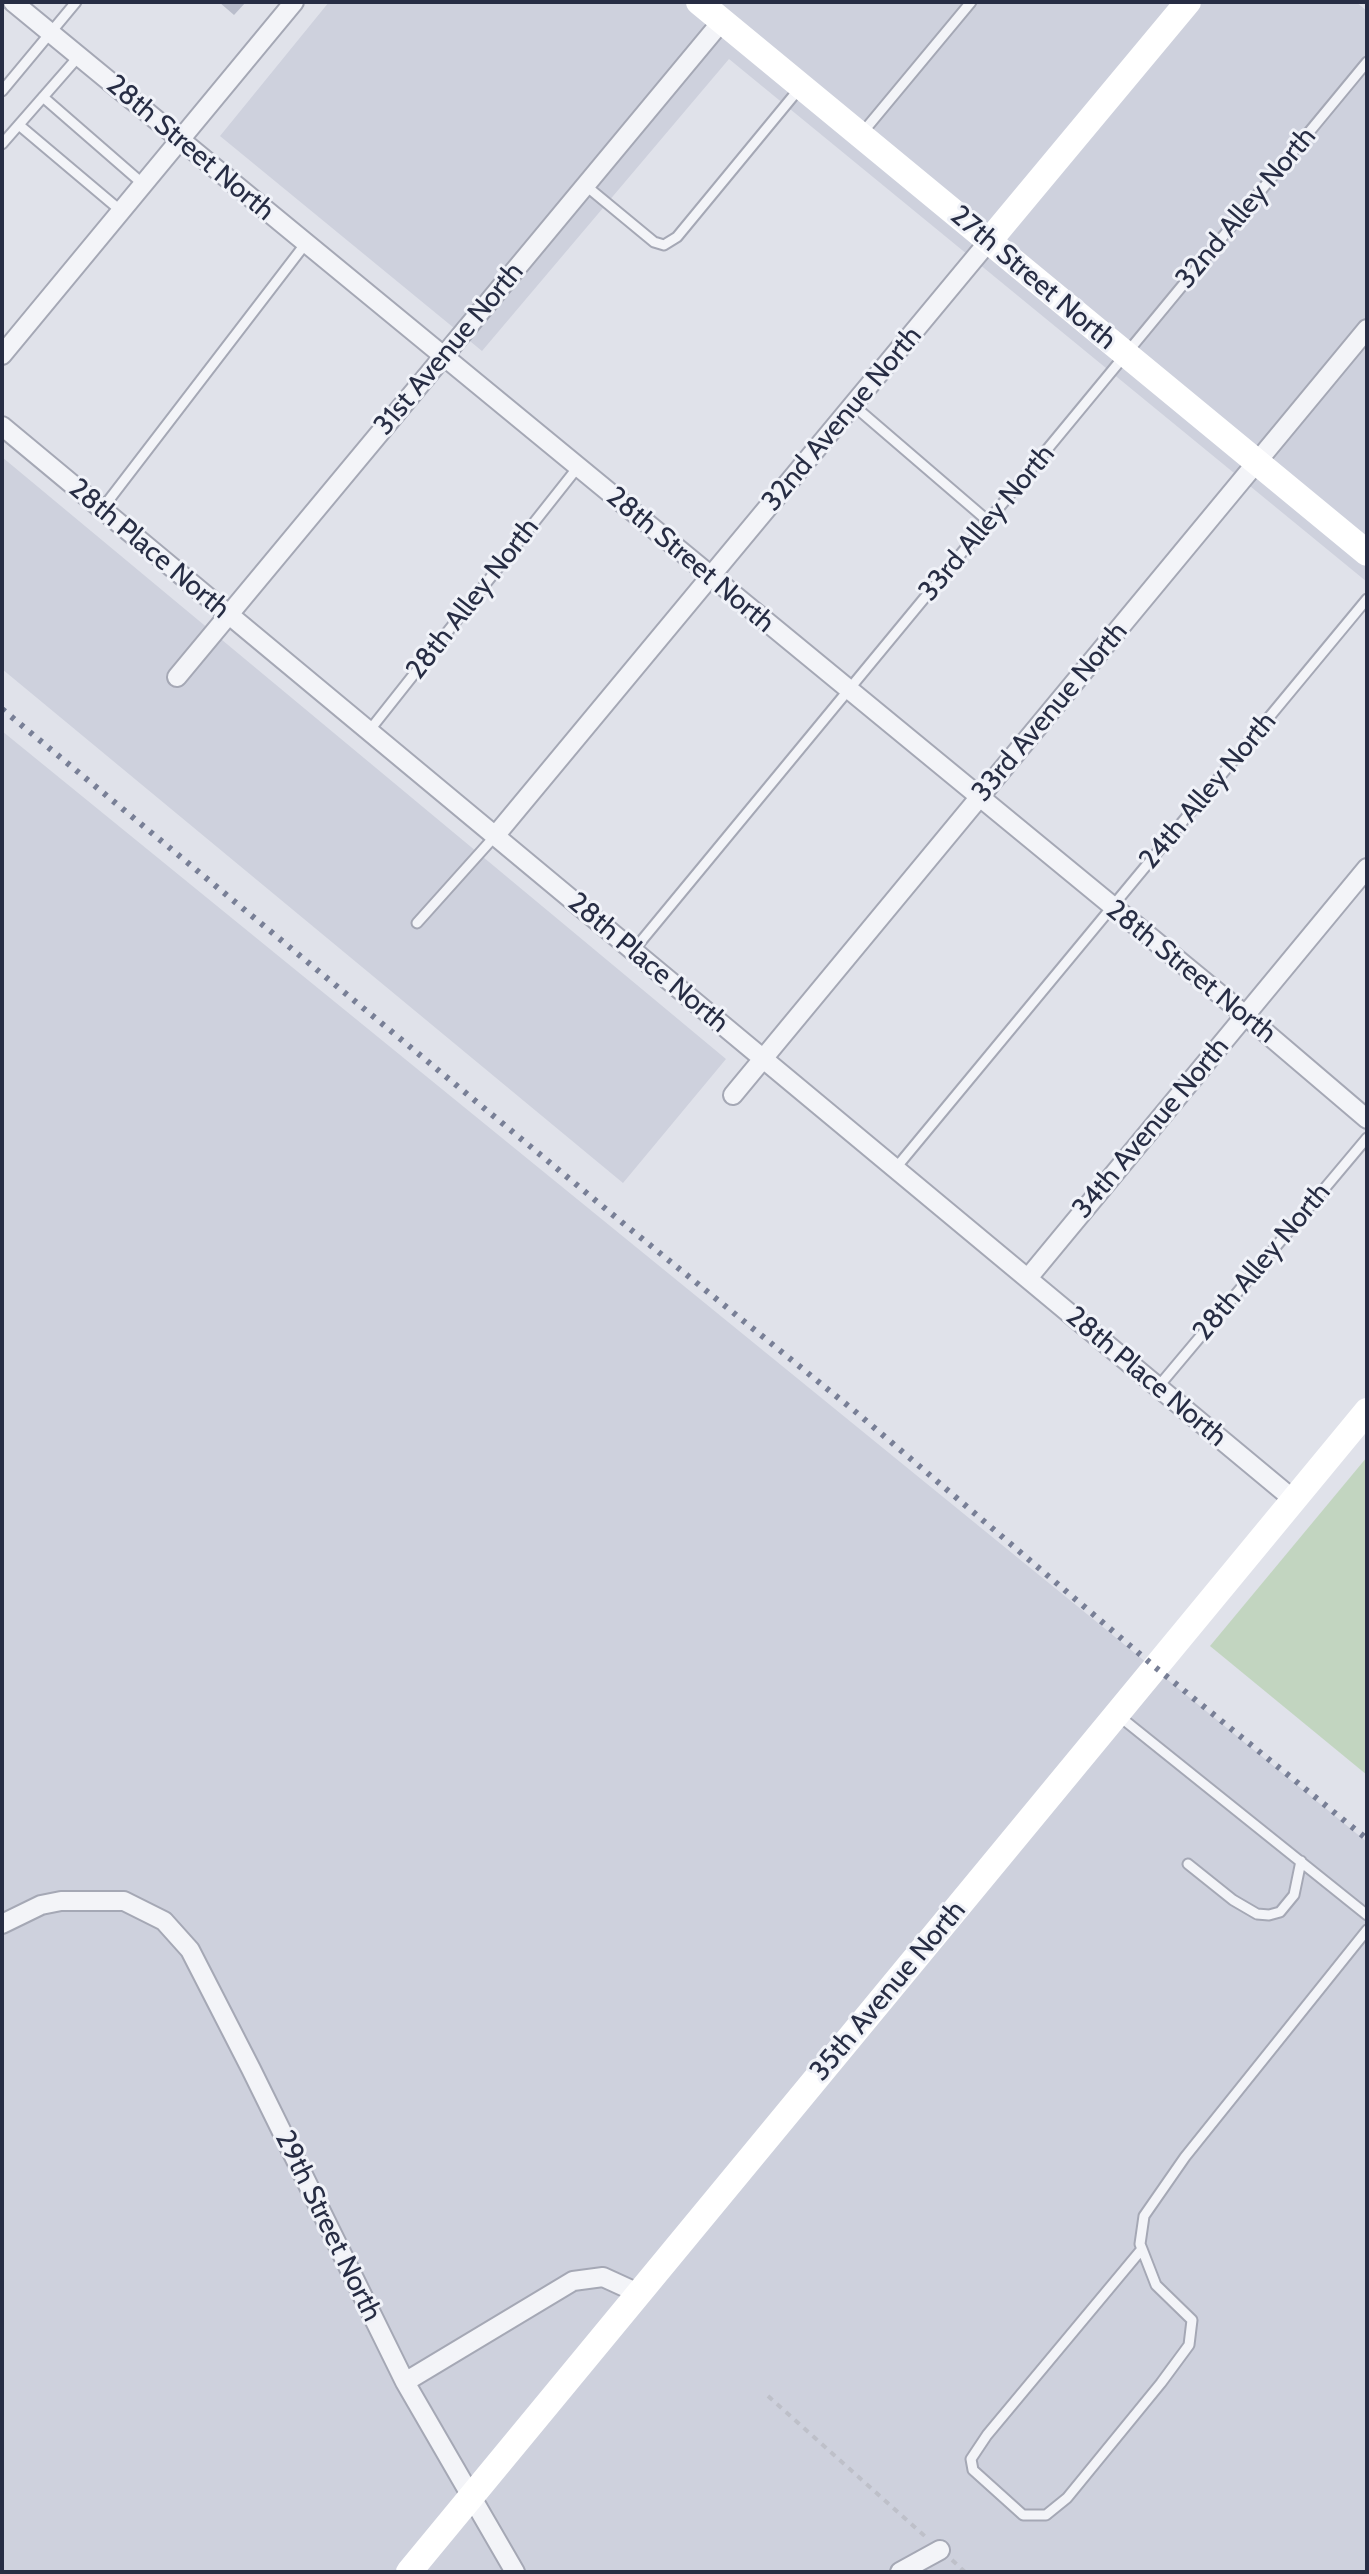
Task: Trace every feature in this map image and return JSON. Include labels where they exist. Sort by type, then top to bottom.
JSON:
[{"type":"street","name":"28th Street North","points":[[13,2],[1245,1015],[1367,1119]]},
{"type":"street","points":[[2,355],[294,2]]},
{"type":"street","name":"27th Street North","points":[[699,2],[1367,553]]},
{"type":"street","name":"32nd Avenue North","points":[[495,836],[1188,2]]},
{"type":"street","name":"31st Avenue North","points":[[177,677],[722,21]]},
{"type":"street","name":"33rd Avenue North","points":[[733,1095],[1257,462],[1364,339]]},
{"type":"street","name":"28th Place North","points":[[2,426],[1294,1500]]},
{"type":"street","name":"34th Avenue North","points":[[1028,1278],[1367,868]]},
{"type":"street","name":"35th Avenue North","points":[[409,2572],[1367,1411]]},
{"type":"street","name":"29th Street North","points":[[2,1924],[41,1905],[61,1901],[124,1901],[164,1921],[190,1950],[405,2382],[515,2572]]},
{"type":"street","points":[[405,2382],[573,2281],[603,2277],[638,2293]]},
{"type":"street","points":[[900,2572],[940,2550]]},
{"type":"lane","points":[[2,91],[76,2]]},
{"type":"lane","points":[[860,135],[971,2]]},
{"type":"lane","points":[[2,144],[79,56]]},
{"type":"lane","name":"32nd Alley North","points":[[1126,354],[1367,62]]},
{"type":"lane","points":[[585,185],[654,242],[664,245],[677,237],[801,86]]},
{"type":"lane","points":[[43,97],[143,184]]},
{"type":"lane","points":[[19,125],[121,211]]},
{"type":"lane","points":[[102,509],[306,243]]},
{"type":"lane","name":"33rd Alley North","points":[[848,691],[1126,354]]},
{"type":"lane","points":[[853,405],[988,521]]},
{"type":"lane","name":"28th Alley North","points":[[368,731],[578,467]]},
{"type":"lane","name":"24th Alley North","points":[[895,1169],[1367,599]]},
{"type":"lane","points":[[633,951],[848,691]]},
{"type":"lane","points":[[417,923],[495,836]]},
{"type":"lane","name":"28th Alley North","points":[[1158,1387],[1367,1138]]},
{"type":"lane","points":[[1117,1714],[1367,1915]]},
{"type":"lane","points":[[1188,1864],[1233,1900],[1257,1914],[1269,1915],[1280,1912],[1294,1895],[1301,1861]]},
{"type":"lane","points":[[1142,2249],[987,2435],[971,2459],[973,2470],[1023,2515],[1046,2515],[1067,2498],[1189,2345],[1192,2320],[1156,2285],[1142,2249],[1140,2244],[1144,2216],[1185,2157],[1367,1930]]},
{"type":"path","points":[[768,2396],[965,2572]]},
{"type":"shaded area","points":[[329,2],[1356,2],[1367,11],[1367,582],[729,59],[482,351],[220,136]]},
{"type":"shaded area","points":[[2,457],[726,1059],[623,1183],[2,669]]},
{"type":"shaded area","points":[[2,731],[1367,1842],[1367,2572],[2,2572]]},
{"type":"green space","points":[[1367,1457],[1367,1775],[1210,1646]]},
{"type":"building","points":[[219,2],[246,2],[234,15]]},
{"type":"railway","points":[[2,709],[857,1413],[1155,1667],[1367,1839]]}]
